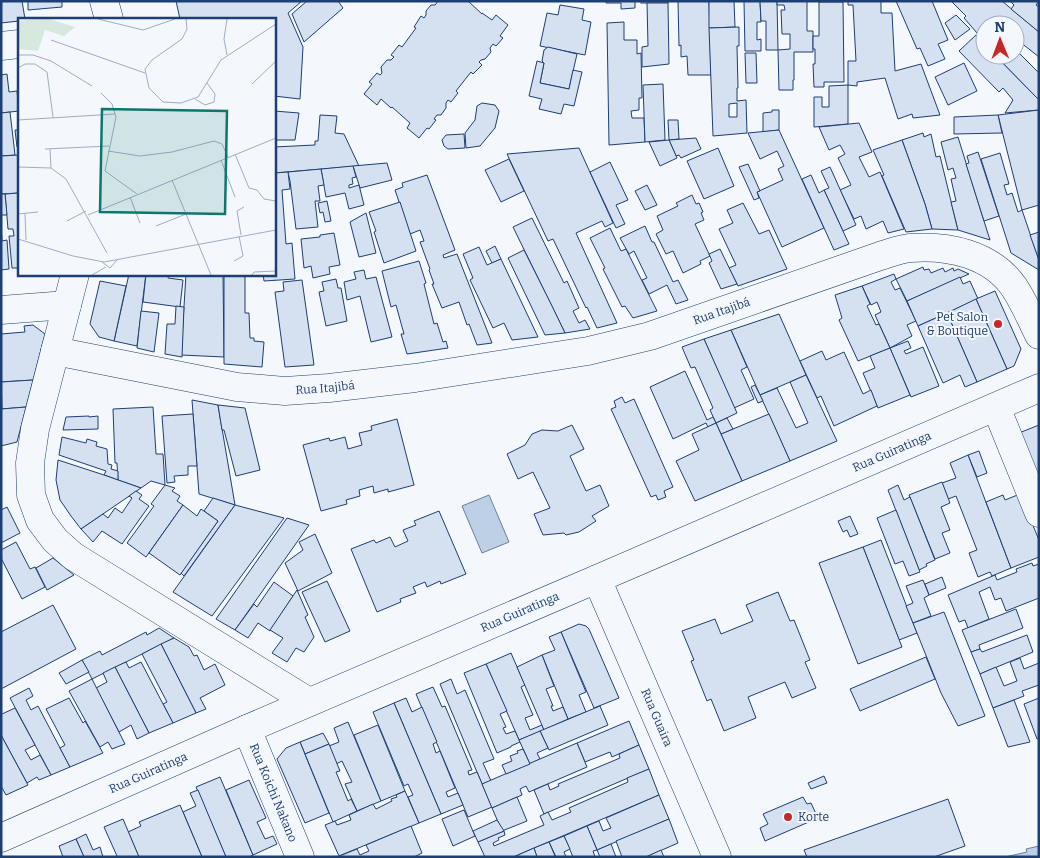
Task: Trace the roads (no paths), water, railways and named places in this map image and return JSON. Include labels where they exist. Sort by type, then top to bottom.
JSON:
[{"type":"street","points":[[104,1],[109,18]]},
{"type":"street","points":[[1,46],[18,44]]},
{"type":"street","name":"Rua Itajibá","points":[[55,351],[237,387],[285,391],[405,379],[588,351],[650,336],[880,256],[909,248],[951,249],[966,253],[987,263],[1004,275],[1014,286],[1039,335]]},
{"type":"street","points":[[75,275],[35,429],[30,463],[31,495],[40,520],[55,540],[73,556],[309,702]]},
{"type":"street","points":[[1,310],[67,305]]},
{"type":"street","name":"Rua Guiratinga","points":[[1,838],[309,702],[1039,388]]},
{"type":"street","points":[[996,407],[1039,513]]},
{"type":"street","name":"Rua Guaira","points":[[597,579],[718,857]]},
{"type":"street","name":"Rua Koichi Nakano","points":[[247,729],[300,857]]},
{"type":"water","points":[[489,495],[509,542],[482,553],[462,506]]},
{"type":"water","points":[[1039,846],[1039,857],[1005,857],[1027,852],[1026,849]]},
{"type":"place","name":"Pet Salon & Boutique","points":[[998,324]]},
{"type":"place","name":"Korte","points":[[788,817]]}]
